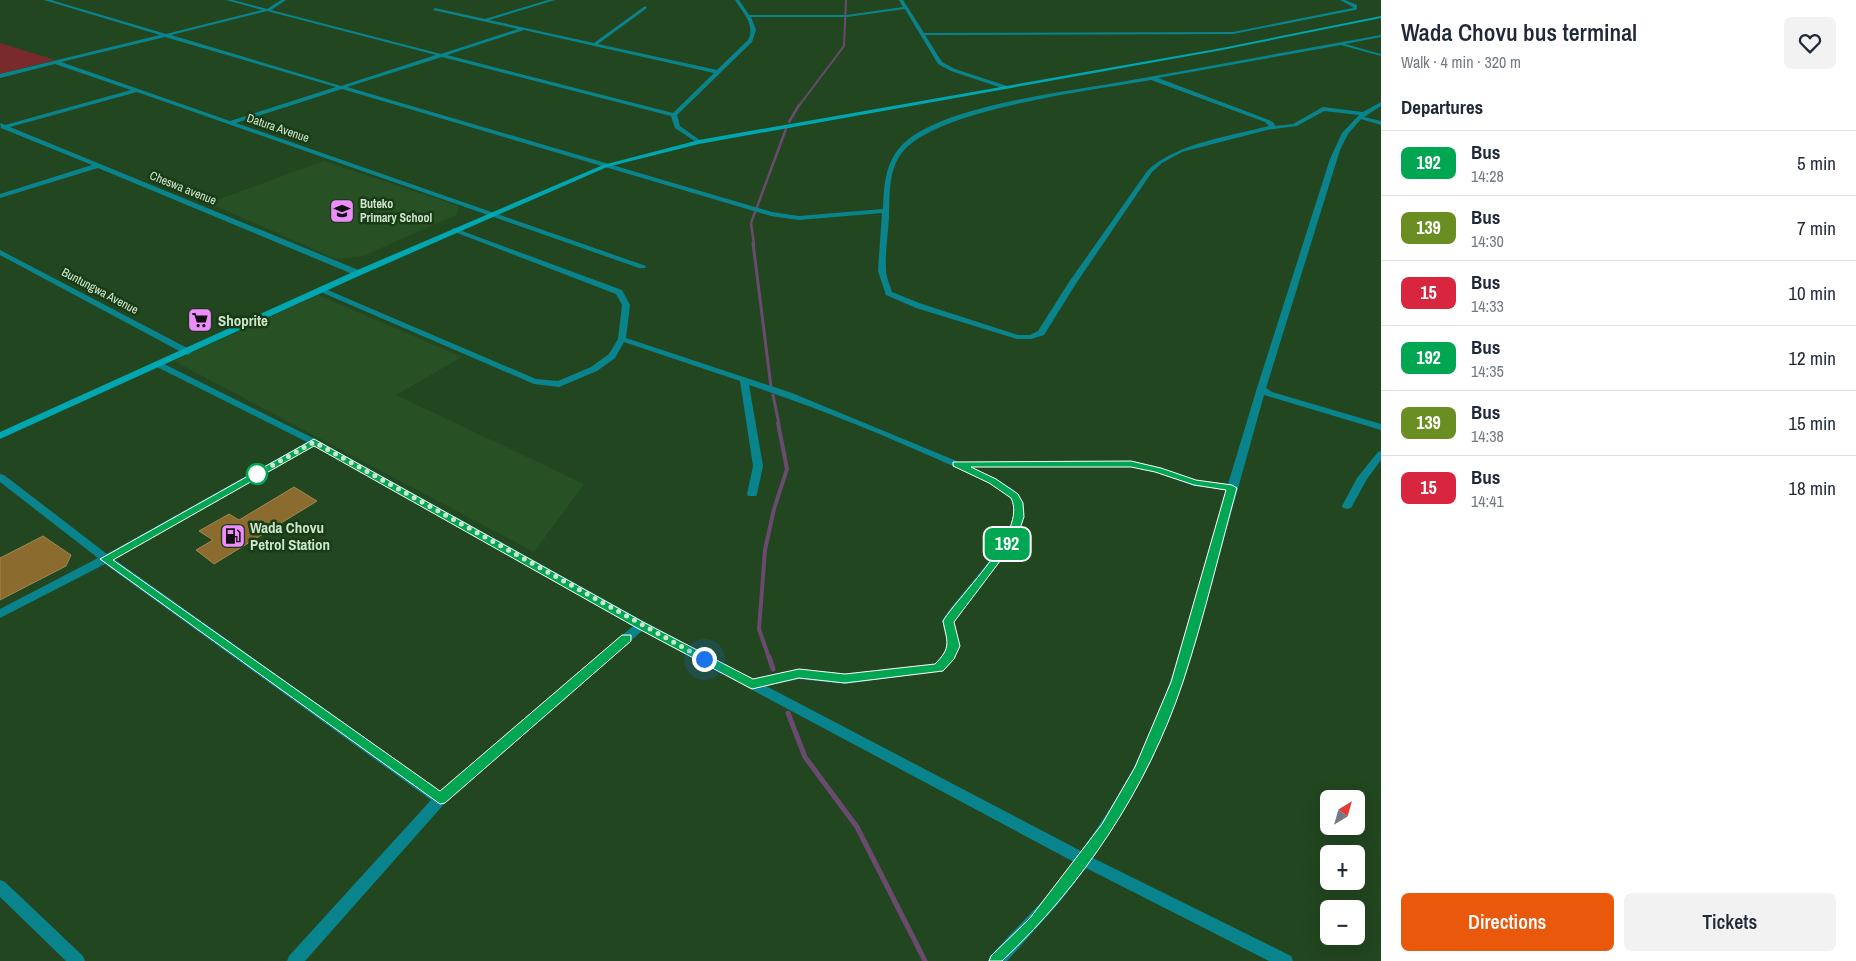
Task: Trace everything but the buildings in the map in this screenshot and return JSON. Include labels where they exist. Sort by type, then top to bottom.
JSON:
[{"type":"main road","points":[[0,436],[454,230],[604,166],[699,142],[1288,37],[1381,17]]},
{"type":"street","points":[[46,0],[760,211],[799,218],[885,211]]},
{"type":"street","points":[[228,0],[674,115]]},
{"type":"street","points":[[0,76],[268,10],[284,0]]},
{"type":"street","points":[[486,20],[553,0]]},
{"type":"street","points":[[674,115],[755,35],[754,26],[737,0]]},
{"type":"street","points":[[901,0],[924,34],[936,58],[944,66],[1005,87]]},
{"type":"street","points":[[924,34],[1233,33],[1355,8],[1342,0]]},
{"type":"street","points":[[596,44],[645,6]]},
{"type":"street","points":[[435,8],[718,72]]},
{"type":"street","points":[[748,16],[858,15],[906,8]]},
{"type":"street","points":[[230,124],[526,28]]},
{"type":"street","points":[[1381,36],[1030,100],[960,117],[915,137],[894,157],[888,178],[882,271],[889,293],[919,306],[1017,337],[1037,335],[1041,333],[1073,282],[1150,171],[1160,162],[1180,151],[1270,129],[1295,125],[1323,109],[1362,116],[1381,122]]},
{"type":"street","points":[[1340,44],[1381,56]]},
{"type":"street","name":"Datura Avenue","points":[[55,62],[642,266]]},
{"type":"street","points":[[1152,78],[1267,121],[1273,125],[1270,129]]},
{"type":"street","points":[[2,127],[135,91]]},
{"type":"street","points":[[996,961],[1035,923],[1107,828],[1141,768],[1177,682],[1261,388],[1333,159],[1344,133],[1362,116],[1381,104]]},
{"type":"street","points":[[674,115],[677,127],[699,142]]},
{"type":"street","name":"Cheswa avenue","points":[[2,127],[358,273]]},
{"type":"street","points":[[0,196],[98,166]]},
{"type":"street","points":[[320,290],[517,374],[546,384],[559,384],[594,369],[612,356],[622,339],[626,305],[619,292],[454,230]]},
{"type":"street","name":"Buntungwa Avenue","points":[[0,252],[188,352]]},
{"type":"street","points":[[622,339],[789,395],[956,464],[993,481],[1010,492],[1018,503],[1019,517],[1016,529],[1007,544],[948,621],[954,646],[950,656],[939,668],[845,679],[799,674],[752,684]]},
{"type":"street","points":[[158,364],[314,442],[641,625],[1116,877],[1284,961]]},
{"type":"street","points":[[744,381],[758,466],[752,494]]},
{"type":"street","points":[[1261,388],[1269,394],[1381,427]]},
{"type":"street","points":[[0,614],[106,559],[314,442]]},
{"type":"street","points":[[1347,506],[1362,478],[1381,454]]},
{"type":"street","points":[[956,464],[1131,464],[1158,470],[1194,482],[1232,488]]},
{"type":"street","points":[[0,477],[106,559],[440,799]]},
{"type":"street","points":[[294,961],[440,799],[641,625]]},
{"type":"street","points":[[0,886],[77,961]]},
{"type":"shaded area","points":[[0,43],[55,60],[0,74]]},
{"type":"shaded area","name":"Buteko Primary School","points":[[323,161],[459,206],[456,215],[363,256],[336,259],[209,203]]},
{"type":"shaded area","points":[[318,295],[462,357],[396,395],[584,484],[534,552],[174,361]]},
{"type":"waterway","points":[[798,107],[844,46],[846,0]]},
{"type":"waterway","points":[[789,122],[799,105]]},
{"type":"waterway","points":[[754,245],[751,223],[786,129]]},
{"type":"waterway","points":[[753,243],[771,387]]},
{"type":"waterway","points":[[773,395],[779,424]]},
{"type":"waterway","points":[[769,658],[759,629],[765,550],[774,509],[787,469],[778,423]]},
{"type":"waterway","points":[[769,657],[773,669]]},
{"type":"waterway","points":[[788,713],[805,757],[857,827],[925,961]]},
{"type":"bus line","name":"192","points":[[626,638],[440,799],[106,559],[314,442],[641,625],[752,684],[799,674],[845,679],[939,668],[950,656],[954,646],[948,621],[993,565],[1012,537],[1019,517],[1018,503],[1015,496],[993,481],[956,464],[1131,464],[1141,465],[1194,482],[1232,488],[1177,682],[1141,768],[1107,828],[1035,923],[996,961]]},
{"type":"place","name":"Buteko Primary School","points":[[342,211]]},
{"type":"place","name":"Shoprite","points":[[200,320]]},
{"type":"place","name":"Wada Chovu Petrol Station","points":[[233,536]]},
{"type":"route","points":[[257,474],[314,442],[704,659]]}]
